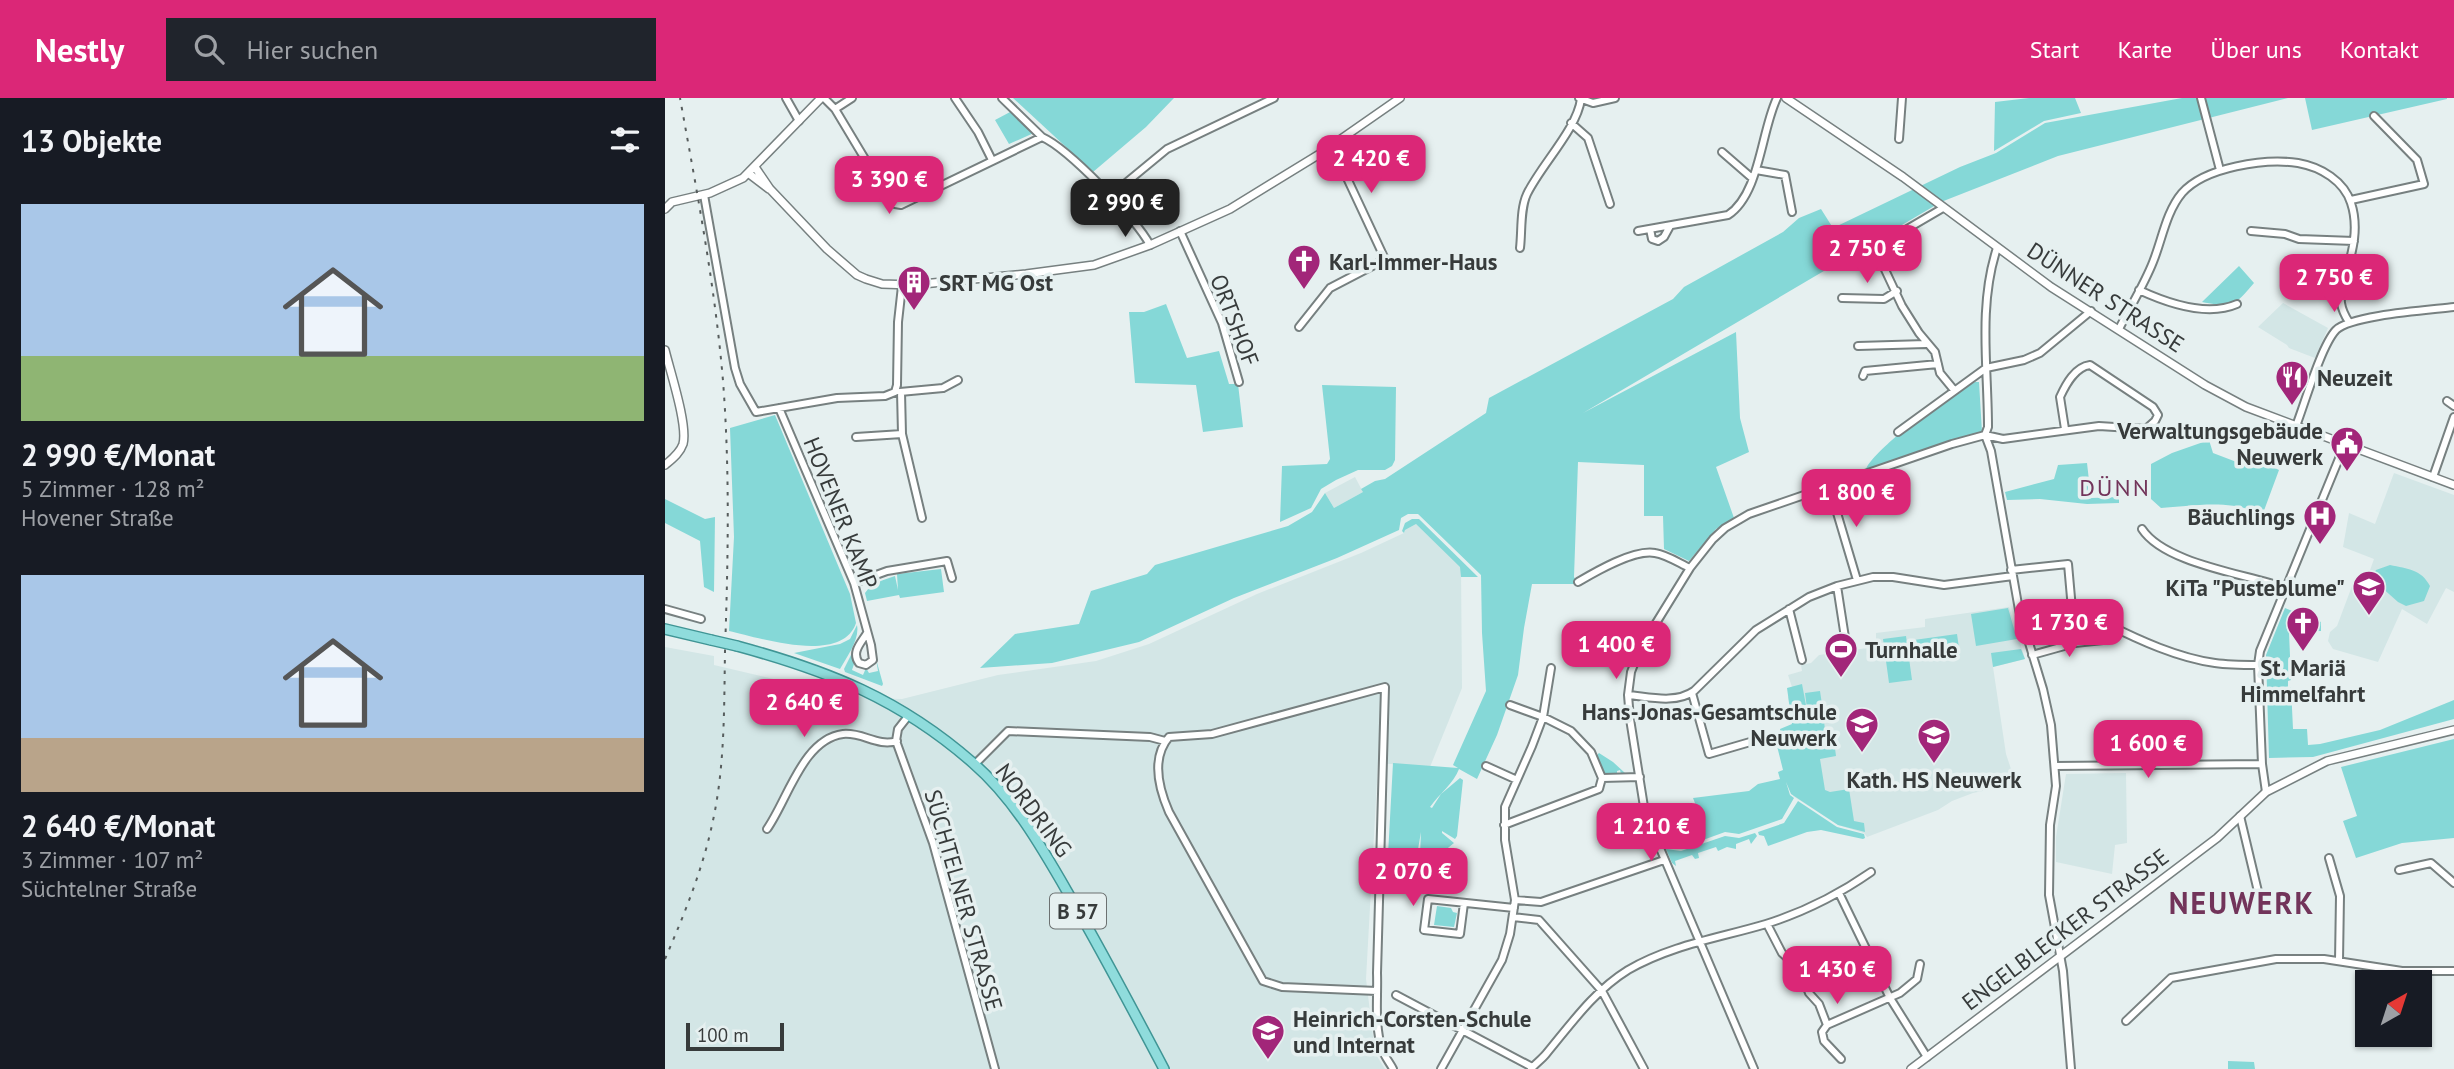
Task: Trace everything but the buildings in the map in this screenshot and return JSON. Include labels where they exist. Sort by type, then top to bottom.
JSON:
[{"type":"main road","name":"NORDRING","points":[[665,629],[737,646],[837,677],[909,715],[975,764],[999,790],[1038,842],[1164,1069]]},
{"type":"street","points":[[786,98],[799,121]]},
{"type":"street","points":[[665,209],[669,201],[704,195],[736,183],[823,98],[835,109],[889,199],[895,204],[901,205],[1042,137]]},
{"type":"street","points":[[835,109],[852,98]]},
{"type":"street","points":[[955,98],[978,132],[992,160]]},
{"type":"street","points":[[1002,98],[1110,196],[1145,234],[1150,245]]},
{"type":"street","points":[[1110,196],[1167,149],[1273,98]]},
{"type":"street","points":[[755,167],[770,189],[827,249],[857,275],[883,284],[902,286],[1094,265],[1150,245],[1240,204],[1332,146],[1400,98]]},
{"type":"street","points":[[1520,248],[1528,194],[1580,107],[1580,98],[1593,103],[1615,98]]},
{"type":"street","points":[[1638,231],[1728,215],[1736,209],[1756,170],[1770,113],[1777,98]]},
{"type":"street","name":"DÜNNER STRASSE","points":[[1786,98],[1903,177],[2051,287],[2222,394],[2246,407],[2454,485]]},
{"type":"street","points":[[1899,139],[1902,98]]},
{"type":"street","points":[[2201,98],[2220,170]]},
{"type":"street","points":[[2351,200],[2424,184],[2417,160],[2374,116]]},
{"type":"street","points":[[1571,123],[1588,138],[1610,204]]},
{"type":"street","points":[[1299,327],[1331,288],[1378,263],[1384,257],[1332,146]]},
{"type":"street","points":[[1722,152],[1752,178]]},
{"type":"street","points":[[2119,329],[2153,263],[2167,222],[2182,193],[2220,170],[2271,163],[2305,164],[2334,179],[2351,200],[2354,241],[2340,300],[2349,322]]},
{"type":"street","points":[[1756,170],[1785,175],[1792,212]]},
{"type":"street","points":[[748,173],[770,189]]},
{"type":"street","points":[[704,195],[735,368],[740,384],[756,412],[837,398],[885,396],[943,387],[958,380]]},
{"type":"street","points":[[1943,208],[1878,246],[1880,259],[1898,291],[1902,306],[1934,352],[1940,373],[1954,390]]},
{"type":"street","points":[[1650,229],[1652,239],[1658,241],[1664,237],[1669,226]]},
{"type":"street","name":"ORTSHOF","points":[[1180,231],[1222,323],[1240,382]]},
{"type":"street","points":[[2251,231],[2285,234],[2299,239],[2354,241]]},
{"type":"street","points":[[1997,248],[1992,264],[1984,329],[1988,427],[1985,435],[1991,451],[2012,573],[2049,713],[2056,766],[2049,854],[2049,895],[2065,990],[2071,1069]]},
{"type":"street","points":[[902,286],[898,322],[897,385],[902,434],[922,518]]},
{"type":"street","points":[[2139,290],[2165,302],[2198,307],[2225,309],[2237,304]]},
{"type":"street","points":[[1842,298],[1884,299],[1898,291]]},
{"type":"street","points":[[2296,426],[2334,332],[2349,322],[2454,307]]},
{"type":"street","points":[[1898,432],[1986,368],[2030,359],[2091,311]]},
{"type":"street","points":[[1858,346],[1926,344]]},
{"type":"street","points":[[665,350],[684,442],[665,465]]},
{"type":"street","points":[[1863,376],[1865,370],[1938,363]]},
{"type":"street","points":[[1754,1069],[1645,813],[1628,695],[1631,672],[1640,649],[1690,568],[1713,539],[1736,521],[1762,508],[1985,435],[2003,439],[2099,426],[2146,429],[2158,415],[2153,407],[2087,365],[2080,368],[2060,397],[2065,429]]},
{"type":"street","points":[[2447,401],[2454,406]]},
{"type":"street","name":"HOVENER KAMP","points":[[779,408],[854,583],[867,633],[873,660],[870,664],[863,665],[856,660],[856,650],[867,633]]},
{"type":"street","points":[[2433,477],[2454,416]]},
{"type":"street","points":[[856,437],[902,434]]},
{"type":"street","points":[[2266,792],[2262,764],[2258,665],[2260,652],[2344,443]]},
{"type":"street","points":[[1829,486],[1857,580]]},
{"type":"street","points":[[2142,529],[2150,541],[2211,569],[2285,588]]},
{"type":"street","points":[[1578,582],[1605,567],[1642,553],[1654,553],[1690,568]]},
{"type":"street","points":[[854,583],[887,570],[947,561],[951,578]]},
{"type":"street","points":[[1628,695],[1683,698],[1692,693],[1742,642],[1789,608],[1809,597],[1857,580],[1893,577],[1944,585],[2068,564],[2075,643]]},
{"type":"street","points":[[1837,586],[1846,644]]},
{"type":"street","points":[[1789,608],[1802,660]]},
{"type":"street","points":[[665,609],[701,619]]},
{"type":"street","points":[[2107,624],[2126,634],[2196,659],[2217,664],[2258,665]]},
{"type":"street","points":[[2032,655],[2075,643],[2103,640]]},
{"type":"street","points":[[1441,1069],[1502,960],[1515,900],[1505,840],[1505,807],[1543,717],[1551,668]]},
{"type":"street","points":[[1377,991],[1282,987],[1263,981],[1172,818],[1161,793],[1160,751],[1169,737],[1212,734],[1385,687],[1377,991],[1382,1049],[1393,1069]]},
{"type":"street","points":[[1692,693],[1709,754],[1757,740]]},
{"type":"street","points":[[1504,825],[1598,789],[1602,778],[1591,752],[1571,731],[1510,705]]},
{"type":"street","points":[[767,829],[780,811],[802,765],[817,746],[826,739],[846,734],[881,743],[897,741],[898,729],[909,715]]},
{"type":"street","name":"ENGELBLECKER STRASSE","points":[[1912,1069],[2217,838],[2266,792],[2327,761],[2454,730]]},
{"type":"street","points":[[975,764],[1007,731],[1150,737],[1165,741]]},
{"type":"street","name":"SÜCHTELNER STRASSE","points":[[897,741],[933,843],[995,1069]]},
{"type":"street","points":[[2056,766],[2262,764]]},
{"type":"street","points":[[1486,766],[1517,780]]},
{"type":"street","points":[[1602,778],[1640,777]]},
{"type":"street","points":[[2240,816],[2260,904]]},
{"type":"street","points":[[2329,858],[2340,897],[2339,961]]},
{"type":"street","points":[[1515,900],[1541,902],[1664,860]]},
{"type":"street","points":[[2399,870],[2431,863],[2454,883]]},
{"type":"street","points":[[1397,995],[1531,1068],[1545,1056],[1578,1013],[1628,970],[1667,951],[1767,924],[1813,907],[1871,872]]},
{"type":"street","points":[[1839,893],[1889,998],[1927,1057]]},
{"type":"street","points":[[1464,903],[1460,934],[1424,930],[1428,899],[1514,908]]},
{"type":"street","points":[[1513,917],[1539,920],[1602,991],[1644,1069]]},
{"type":"street","points":[[1767,924],[1782,954],[1800,969],[1809,993],[1819,1004],[1827,1025]]},
{"type":"street","points":[[2126,1021],[2171,978],[2276,960],[2339,961],[2402,971],[2454,971]]},
{"type":"street","points":[[1841,1059],[1824,1041],[1822,1032],[1827,1025],[1900,993],[1917,979],[1920,964]]},
{"type":"shaded area","points":[[1013,98],[1174,98],[1146,127],[1093,172]]},
{"type":"shaded area","points":[[2029,98],[2075,98],[2081,113],[2044,121],[1994,151],[1995,102]]},
{"type":"shaded area","points":[[2182,98],[2288,98],[2058,156],[1941,202],[1583,413],[1736,332],[1740,418],[1749,452],[1716,467],[1734,518],[1716,529],[1689,561],[1664,549],[1663,516],[1644,516],[1644,465],[1578,462],[1574,577],[1578,584],[1532,584],[1518,675],[1497,735],[1477,779],[1459,769],[1442,794],[1460,778],[1463,780],[1457,836],[1455,839],[1442,831],[1454,843],[1443,852],[1420,855],[1421,832],[1417,855],[1388,855],[1393,763],[1458,768],[1453,765],[1486,691],[1481,575],[1418,514],[1408,514],[1401,518],[1399,530],[1337,558],[1234,598],[1139,642],[1052,663],[980,668],[1015,634],[1079,624],[1091,591],[1147,574],[1155,565],[1288,526],[1312,512],[1325,493],[1334,508],[1363,492],[1361,489],[1375,481],[1385,479],[1486,413],[1489,398],[1673,299],[1684,287],[1783,232],[1799,218],[1821,209],[1833,228],[1960,167],[1996,153],[2045,123]]},
{"type":"shaded area","points":[[2305,98],[2447,98],[2447,99],[2312,130]]},
{"type":"shaded area","points":[[1012,111],[1036,132],[1009,144],[995,120]]},
{"type":"shaded area","points":[[2239,266],[2254,283],[2242,297],[2227,305],[2202,302]]},
{"type":"shaded area","points":[[2283,303],[2328,328],[2315,358],[2289,348],[2258,327]]},
{"type":"shaded area","points":[[1166,304],[1187,358],[1219,351],[1229,384],[1238,384],[1243,427],[1203,432],[1196,385],[1135,383],[1129,312],[1144,312]]},
{"type":"shaded area","points":[[1979,382],[1982,432],[1866,469],[1879,452],[1915,421],[1946,398]]},
{"type":"shaded area","points":[[1322,385],[1396,387],[1395,460],[1392,466],[1385,470],[1358,470],[1336,480],[1321,489],[1311,508],[1280,522],[1282,466],[1327,464],[1330,459]]},
{"type":"shaded area","points":[[775,415],[850,594],[856,623],[848,636],[835,643],[818,646],[779,643],[729,631],[734,537],[730,428]]},
{"type":"shaded area","points":[[2209,440],[2213,453],[2247,466],[2258,460],[2279,470],[2262,516],[2252,510],[2227,505],[2161,508],[2151,499],[2151,464],[2172,453]]},
{"type":"shaded area","points":[[2087,463],[2091,498],[2119,497],[2119,503],[2007,500],[2005,492],[2054,479],[2058,465]]},
{"type":"shaded area","points":[[2394,473],[2454,495],[2454,592],[2446,588],[2427,624],[2402,609],[2378,662],[2333,649],[2328,641],[2330,632],[2337,626],[2352,586],[2363,590],[2374,559],[2343,547],[2349,513],[2375,524]]},
{"type":"shaded area","points":[[1355,477],[1363,492],[1334,508],[1325,493]]},
{"type":"shaded area","points":[[665,499],[705,519],[715,517],[714,592],[704,587],[700,541],[665,523]]},
{"type":"shaded area","points":[[1419,519],[1478,577],[1461,577],[1460,567],[1416,524],[1404,533],[1402,531],[1405,523]]},
{"type":"shaded area","points":[[1416,524],[1461,567],[1462,688],[1430,767],[1378,763],[1366,979],[1375,1053],[1385,1069],[665,1069],[665,647],[714,656],[714,665],[790,683],[867,698],[902,699],[998,675],[1096,661],[1149,644],[1257,594],[1361,553],[1404,533]]},
{"type":"shaded area","points":[[2390,565],[2413,571],[2426,580],[2430,586],[2424,601],[2406,606],[2371,578],[2376,570]]},
{"type":"shaded area","points":[[941,569],[944,592],[900,598],[899,595],[867,601],[865,593],[874,584],[886,579],[895,576],[898,590],[897,574]]},
{"type":"shaded area","points":[[2009,607],[2025,659],[1993,667],[2006,754],[2016,784],[1973,793],[1938,810],[1867,837],[1864,833],[1838,825],[1793,796],[1798,768],[1788,697],[1794,693],[1788,675],[1802,671],[1801,665],[1811,663],[1819,655],[1867,648],[1867,642],[1876,640],[1876,633],[1925,627],[1925,619]]},
{"type":"shaded area","points":[[2008,608],[2017,639],[1976,646],[1971,614]]},
{"type":"shaded area","points":[[2285,608],[2321,622],[2321,631],[2289,632],[2291,680],[2288,681],[2288,687],[2291,687],[2293,729],[2307,729],[2308,745],[2380,730],[2454,700],[2454,719],[2313,757],[2269,758],[2266,655]]},
{"type":"shaded area","points":[[857,625],[855,642],[840,669],[794,653],[840,644],[850,639]]},
{"type":"shaded area","points":[[1957,634],[1960,655],[1917,661],[1914,640]]},
{"type":"shaded area","points":[[1906,636],[1912,680],[1889,683],[1883,639]]},
{"type":"shaded area","points":[[2021,649],[2025,659],[1993,667],[1991,653]]},
{"type":"shaded area","points":[[852,653],[852,670],[863,675],[866,668],[869,673],[878,671],[876,659],[882,686],[845,672]]},
{"type":"shaded area","points":[[1802,684],[1808,716],[1805,693],[1820,691],[1824,718],[1809,722],[1824,720],[1826,742],[1834,741],[1836,756],[1820,759],[1825,790],[1830,792],[1849,789],[1854,821],[1864,823],[1865,832],[1838,825],[1791,794],[1786,782],[1790,795],[1794,798],[1782,819],[1739,834],[1725,832],[1681,848],[1671,844],[1664,845],[1663,842],[1704,826],[1693,798],[1749,791],[1758,784],[1780,779],[1778,772],[1783,770],[1776,742],[1782,740],[1780,729],[1792,724],[1787,688]]},
{"type":"shaded area","points":[[2454,739],[2454,838],[2402,843],[2356,858],[2343,821],[2357,816],[2341,767]]},
{"type":"shaded area","points":[[1599,753],[1625,773],[1621,774],[1620,770],[1617,774],[1602,774],[1596,756]]},
{"type":"shaded area","points":[[2126,773],[2127,843],[2115,845],[2112,874],[2056,862],[2056,837],[2066,774]]},
{"type":"shaded area","points":[[1798,801],[1837,827],[1864,834],[1865,838],[1821,830],[1807,832],[1768,846],[1764,836],[1758,832],[1784,823]]},
{"type":"shaded area","points":[[1755,833],[1757,836],[1751,844],[1749,839],[1736,844],[1736,849],[1727,847],[1718,851],[1716,847],[1698,853],[1699,858],[1695,859],[1692,855],[1675,861],[1676,866],[1666,849],[1681,851],[1725,836],[1739,838]]},
{"type":"shaded area","points":[[1437,906],[1451,908],[1457,913],[1454,927],[1434,925]]},
{"type":"shaded area","points":[[2228,1061],[2254,1062],[2255,1069],[2228,1069]]},
{"type":"railway","points":[[665,959],[698,876],[716,804],[723,738],[728,550],[727,448],[720,345],[705,239],[680,98]]},
{"type":"place","name":"Karl-Immer-Haus","points":[[1304,291]]},
{"type":"place","name":"SRT MG Ost","points":[[914,312]]},
{"type":"place","name":"Neuzeit","points":[[2292,407]]},
{"type":"place","name":"Verwaltungsgebäude Neuwerk","points":[[2347,473]]},
{"type":"place","name":"Bäuchlings","points":[[2320,546]]},
{"type":"place","name":"KiTa \"Pusteblume\"","points":[[2369,617]]},
{"type":"place","name":"St. Mariä Himmelfahrt","points":[[2303,653]]},
{"type":"place","name":"Turnhalle","points":[[1841,679]]},
{"type":"place","name":"Hans-Jonas-Gesamtschule Neuwerk","points":[[1862,754]]},
{"type":"place","name":"Kath. HS Neuwerk","points":[[1934,765]]},
{"type":"place","name":"Heinrich-Corsten-Schule und Internat","points":[[1268,1061]]},
{"type":"district","name":"DÜNN","points":[[2115,487]]},
{"type":"district","name":"NEUWERK","points":[[2242,902]]}]
